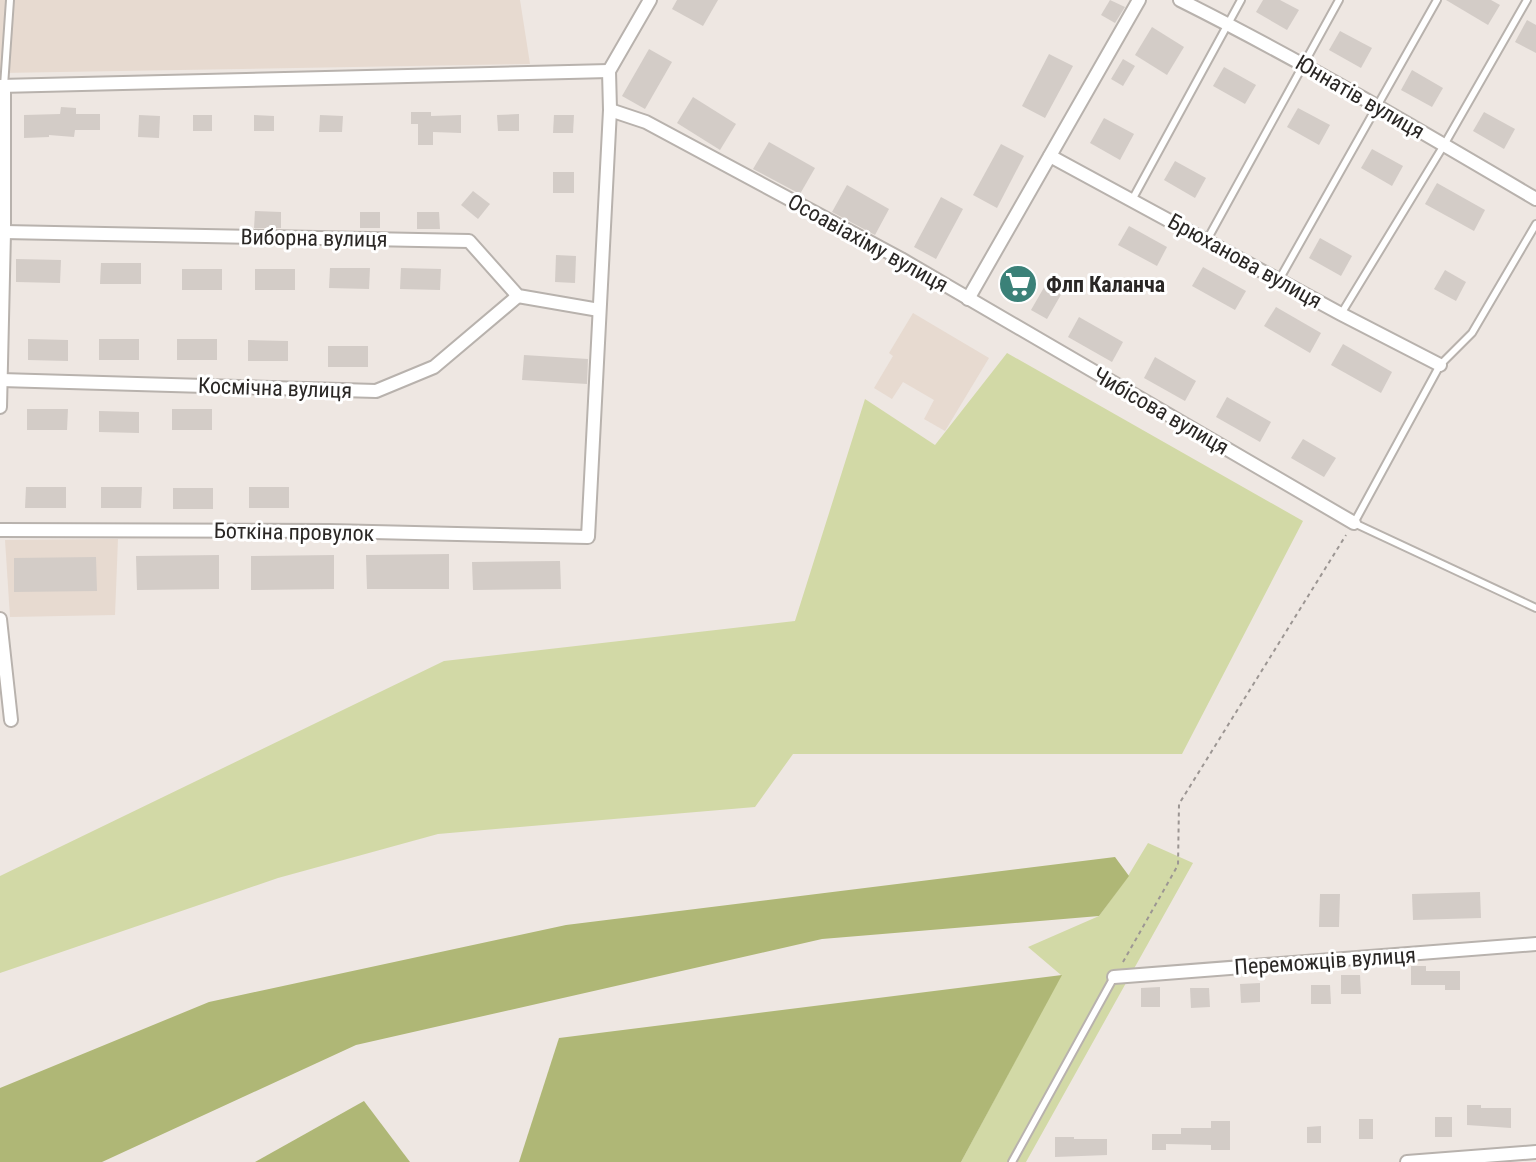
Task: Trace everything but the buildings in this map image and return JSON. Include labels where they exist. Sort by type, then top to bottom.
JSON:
[{"type":"street","points":[[518,296],[599,310],[610,110],[609,71],[650,0]]},
{"type":"street","name":"Осоавіахіму вулиця","points":[[610,110],[646,122],[901,259],[968,299],[1139,0]]},
{"type":"street","name":"Юннатів вулиця","points":[[1180,0],[1303,64],[1536,199]]},
{"type":"street","points":[[0,407],[4,232],[2,86],[609,71]]},
{"type":"street","name":"Брюханова вулиця","points":[[1050,156],[1440,365]]},
{"type":"street","name":"Виборна вулиця","points":[[4,232],[469,241],[518,296]]},
{"type":"street","name":"Космічна вулиця","points":[[1,380],[376,391],[434,367],[518,296]]},
{"type":"street","name":"Чибісова вулиця","points":[[968,299],[1354,523]]},
{"type":"street","name":"Боткіна провулок","points":[[0,530],[330,531],[588,537],[599,310]]},
{"type":"street","points":[[0,619],[6,720]]},
{"type":"street","name":"Переможців вулиця","points":[[1114,977],[1536,944]]},
{"type":"street","points":[[1407,1162],[1536,1152]]},
{"type":"lane","points":[[2,86],[10,0]]},
{"type":"lane","points":[[1132,200],[1241,0]]},
{"type":"lane","points":[[1207,240],[1339,0]]},
{"type":"lane","points":[[1279,280],[1437,0]]},
{"type":"lane","points":[[1341,314],[1444,145],[1527,0]]},
{"type":"lane","points":[[1536,224],[1472,333],[1440,365],[1354,523],[1536,608]]},
{"type":"lane","points":[[1012,1162],[1114,977]]},
{"type":"path","points":[[1114,977],[1178,865],[1179,804],[1354,523]]},
{"type":"shaded area","points":[[0,0],[520,0],[530,64],[0,73]]},
{"type":"shaded area","points":[[913,313],[989,358],[945,431],[924,419],[934,400],[903,382],[892,399],[874,388],[893,356],[889,353]]},
{"type":"shaded area","points":[[118,539],[115,615],[10,617],[5,540]]},
{"type":"green space","points":[[1007,353],[1303,521],[1182,754],[793,754],[755,807],[438,834],[278,878],[0,973],[0,876],[444,661],[795,621],[865,399],[935,445]]},
{"type":"green space","points":[[1148,843],[1193,863],[1026,1162],[961,1162],[1061,975],[1028,947],[1099,916]]},
{"type":"green space","points":[[1115,857],[1129,876],[1099,916],[822,939],[356,1045],[102,1162],[0,1162],[0,1088],[209,1002],[566,925]]},
{"type":"green space","points":[[1062,975],[961,1162],[519,1162],[559,1038]]},
{"type":"green space","points":[[364,1101],[410,1162],[255,1162]]},
{"type":"place","name":"Флп Каланча","points":[[1018,284]]}]
